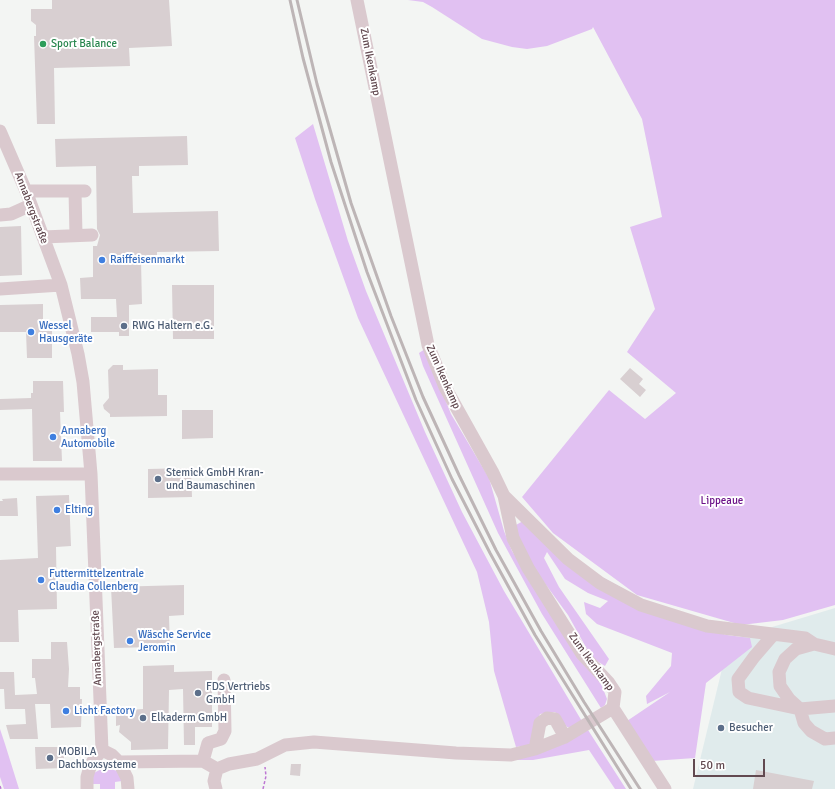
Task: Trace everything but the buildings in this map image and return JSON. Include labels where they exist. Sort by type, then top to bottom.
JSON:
[{"type":"street","name":"Zum Ikenkamp","points":[[357,0],[428,345],[445,387],[493,473],[504,496],[513,538],[528,568],[582,654],[609,683],[614,692],[609,710]]},
{"type":"street","name":"Annabergstraße","points":[[0,131],[26,191],[61,285],[78,354],[83,382],[91,474],[102,750]]},
{"type":"street","points":[[26,191],[80,191],[76,235]]},
{"type":"street","points":[[0,215],[11,214],[31,205]]},
{"type":"street","points":[[43,237],[92,235]]},
{"type":"street","points":[[0,289],[61,285]]},
{"type":"street","points":[[0,474],[91,474]]},
{"type":"street","points":[[504,496],[568,559],[600,583],[641,604],[707,626],[805,638],[828,649]]},
{"type":"street","points":[[773,635],[754,657],[738,680],[739,692],[748,698],[800,709],[835,706]]},
{"type":"street","points":[[828,649],[796,649],[785,659],[779,672],[780,686],[789,699],[800,709],[804,723],[811,731],[825,739],[835,738]]},
{"type":"street","points":[[203,760],[208,742],[221,739],[225,730],[224,680]]},
{"type":"street","points":[[818,707],[831,702],[835,698]]},
{"type":"street","points":[[216,789],[214,781],[218,770],[236,762],[257,759],[285,745],[314,742],[511,755],[535,749],[565,736],[609,710],[665,789]]},
{"type":"street","points":[[535,749],[540,723],[547,718],[555,719],[565,736]]},
{"type":"street","points":[[87,789],[86,777],[93,761],[102,750],[112,755],[119,762],[126,778],[128,789]]},
{"type":"street","points":[[119,762],[203,760],[218,770]]},
{"type":"path","points":[[263,789],[266,776],[265,767]]},
{"type":"shaded area","points":[[835,608],[835,789],[693,789],[729,640]]},
{"type":"green space","name":"Lippeaue","points":[[408,0],[835,0],[835,605],[783,620],[741,625],[637,595],[553,533],[522,497],[609,390],[645,419],[676,393],[627,352],[655,309],[630,227],[662,217],[642,119],[593,27],[592,29],[547,46],[527,49],[512,47],[482,39],[423,2]]},
{"type":"green space","points":[[313,124],[348,241],[366,291],[425,432],[462,512],[504,591],[583,723],[572,728],[567,727],[555,712],[540,714],[534,728],[531,745],[516,747],[494,671],[489,622],[477,572],[358,318],[315,199],[295,138]]},
{"type":"green space","points":[[425,349],[451,414],[489,478],[504,531],[512,551],[602,686],[607,699],[605,705],[601,708],[542,614],[498,533],[423,366],[419,353]]},
{"type":"green space","points":[[523,521],[557,552],[683,622],[727,635],[750,638],[752,647],[706,683],[695,758],[652,761],[624,723],[670,692],[647,704],[646,696],[671,666],[672,653],[597,624],[586,614],[584,602],[600,608],[608,601],[588,593],[565,579],[547,552],[544,558],[559,587],[609,659],[605,666],[592,658],[568,615],[530,563],[515,531],[516,525]]},
{"type":"green space","points":[[0,729],[19,789],[4,789],[0,777]]},
{"type":"green space","points":[[588,730],[626,789],[615,789],[589,750],[533,760],[518,760],[518,757]]},
{"type":"green space","points":[[105,767],[117,771],[122,781],[115,782],[115,789],[100,789],[100,784],[91,784],[94,773]]},
{"type":"railway","points":[[290,0],[303,58],[331,162],[367,272],[416,400],[452,479],[490,553],[535,635],[631,789]]},
{"type":"railway","points":[[297,0],[317,84],[351,203],[391,316],[423,397],[496,550],[541,631],[584,702],[640,789]]},
{"type":"place","name":"Sport Balance","points":[[43,44]]},
{"type":"place","name":"Raiffeisenmarkt","points":[[102,260]]},
{"type":"place","name":"RWG Haltern e.G.","points":[[124,326]]},
{"type":"place","name":"Wessel Hausgeräte","points":[[31,332]]},
{"type":"place","name":"Annaberg Automobile","points":[[53,437]]},
{"type":"place","name":"Stemick GmbH Kran- und Baumaschinen","points":[[158,479]]},
{"type":"place","name":"Elting","points":[[57,510]]},
{"type":"place","name":"Futtermittelzentrale Claudia Collenberg","points":[[41,580]]},
{"type":"place","name":"Wäsche Service Jeromin","points":[[130,641]]},
{"type":"place","name":"FDS Vertriebs GmbH","points":[[198,693]]},
{"type":"place","name":"Licht Factory","points":[[66,711]]},
{"type":"place","name":"Elkaderm GmbH","points":[[143,718]]},
{"type":"place","name":"Besucher","points":[[721,728]]},
{"type":"place","name":"MOBILA Dachboxsysteme","points":[[50,758]]}]
